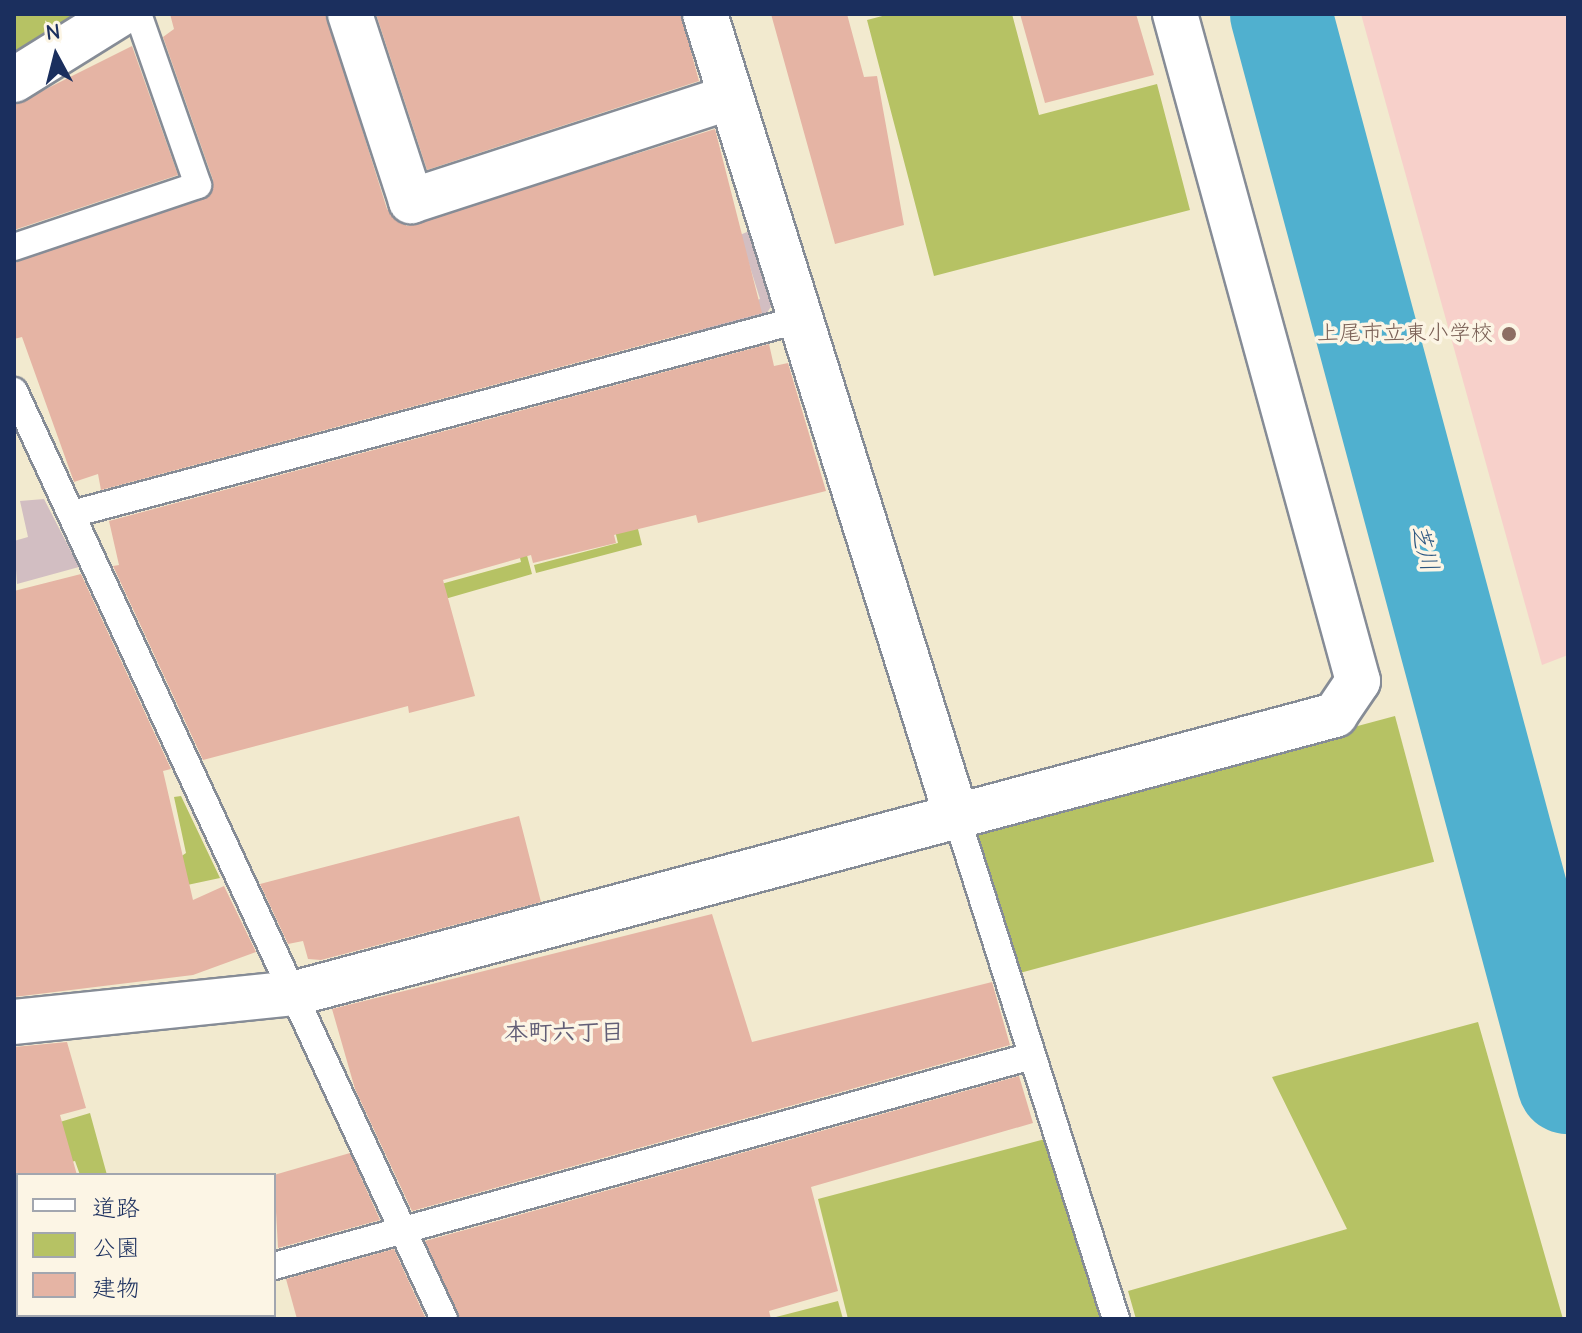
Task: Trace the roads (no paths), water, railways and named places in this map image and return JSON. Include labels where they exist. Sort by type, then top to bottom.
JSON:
[{"type":"street","points":[[14,80],[120,14]]},
{"type":"street","points":[[350,14],[411,201],[731,97]]},
{"type":"street","points":[[705,14],[957,818]]},
{"type":"street","points":[[14,1022],[296,993],[1335,715],[1358,681],[1175,14]]},
{"type":"lane","points":[[14,247],[198,185],[138,14]]},
{"type":"lane","points":[[72,514],[802,319]]},
{"type":"lane","points":[[14,391],[296,993],[402,1233],[444,1319]]},
{"type":"lane","points":[[957,818],[1116,1319]]},
{"type":"lane","points":[[276,1265],[1032,1056]]},
{"type":"waterway","name":"芝川","points":[[1281,14],[1568,1083]]},
{"type":"place","name":"上尾市立東小学校","points":[[1509,334]]},
{"type":"district","name":"本町六丁目","points":[[564,1033]]}]
